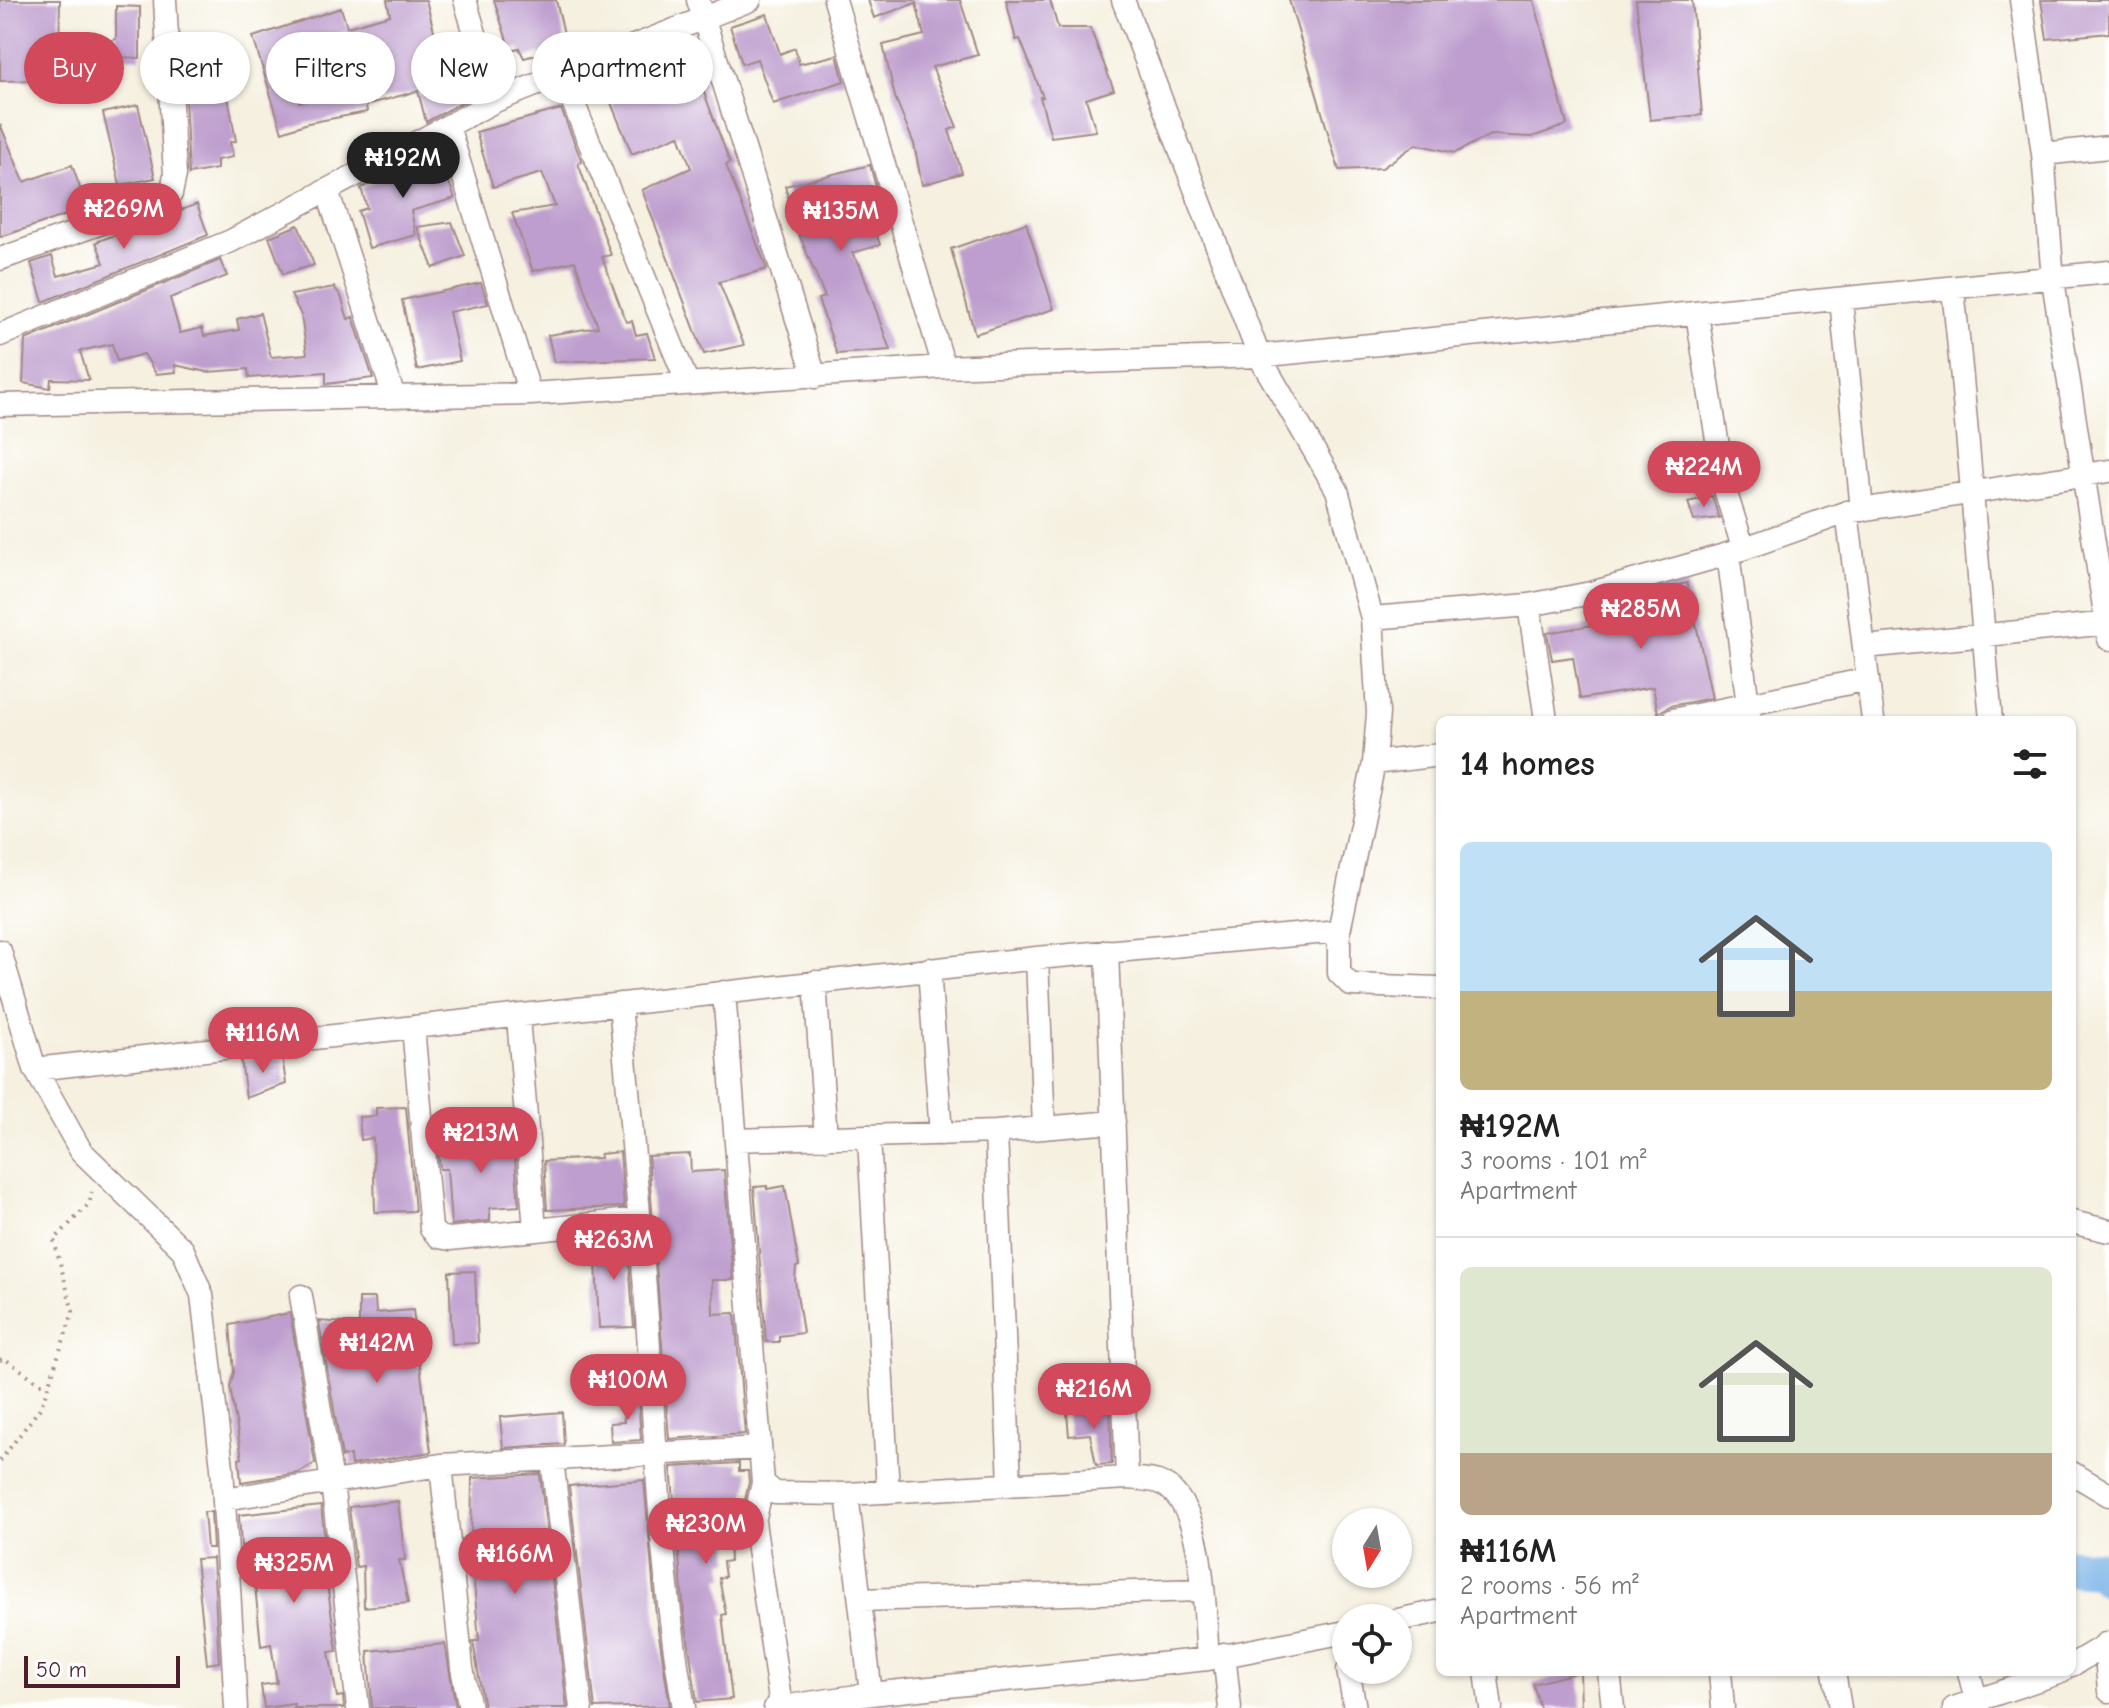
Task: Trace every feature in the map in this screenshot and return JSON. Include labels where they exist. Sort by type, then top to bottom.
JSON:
[{"type":"street","points":[[0,259],[164,201],[171,194],[175,175],[165,0]]},
{"type":"street","points":[[465,0],[475,32]]},
{"type":"street","points":[[653,32],[700,10],[750,0]]},
{"type":"street","points":[[835,0],[944,367]]},
{"type":"street","points":[[1123,0],[1259,356],[1337,490],[1372,618],[1378,713],[1374,763],[1339,931],[1339,973],[1351,985],[1436,988]]},
{"type":"street","points":[[1865,647],[2108,628],[2053,280],[2043,154],[2021,0]]},
{"type":"street","points":[[700,10],[815,377]]},
{"type":"street","points":[[0,335],[231,241],[489,104]]},
{"type":"street","points":[[574,104],[687,382]]},
{"type":"street","points":[[448,126],[530,394]]},
{"type":"street","points":[[2043,154],[2109,147]]},
{"type":"street","points":[[327,190],[394,397]]},
{"type":"street","points":[[0,405],[530,394],[944,367],[1259,356],[1953,290],[2109,272]]},
{"type":"street","points":[[1953,290],[1969,436],[1970,491],[1991,716]]},
{"type":"street","points":[[1841,300],[1854,511],[1873,716]]},
{"type":"street","points":[[1697,314],[1736,550],[1750,711]]},
{"type":"street","points":[[1372,618],[1529,605],[1591,593],[1854,511],[2109,471]]},
{"type":"street","points":[[1529,605],[1545,716]]},
{"type":"street","points":[[1707,716],[1750,711],[1868,679]]},
{"type":"street","points":[[1374,763],[1436,755]]},
{"type":"street","points":[[35,1069],[929,969],[1339,931]]},
{"type":"street","points":[[0,951],[35,1069],[81,1151],[183,1250],[202,1295],[224,1499],[236,1708]]},
{"type":"street","points":[[1107,951],[1127,1478]]},
{"type":"street","points":[[1037,958],[1044,1128]]},
{"type":"street","points":[[929,969],[941,1134]]},
{"type":"street","points":[[815,982],[826,1138]]},
{"type":"street","points":[[724,992],[763,1483],[754,1522],[781,1707]]},
{"type":"street","points":[[620,1004],[640,1219],[654,1453],[672,1640],[684,1708]]},
{"type":"street","points":[[518,1017],[535,1230]]},
{"type":"street","points":[[413,1027],[431,1229],[439,1237],[450,1239],[640,1219]]},
{"type":"street","points":[[736,1140],[996,1132],[1114,1122]]},
{"type":"street","points":[[996,1132],[1010,1485]]},
{"type":"street","points":[[869,1137],[888,1492]]},
{"type":"street","points":[[2076,1223],[2109,1231]]},
{"type":"street","points":[[301,1296],[332,1482],[358,1708]]},
{"type":"street","points":[[224,1499],[441,1465],[760,1448]]},
{"type":"street","points":[[552,1459],[581,1708]]},
{"type":"street","points":[[441,1465],[462,1668],[470,1708]]},
{"type":"street","points":[[2076,1475],[2109,1495]]},
{"type":"street","points":[[763,1483],[775,1493],[847,1494],[1127,1478],[1159,1483],[1178,1496],[1196,1533],[1201,1590],[1230,1708]]},
{"type":"street","points":[[847,1494],[871,1694]]},
{"type":"street","points":[[860,1600],[1201,1590]]},
{"type":"street","points":[[1412,1617],[1436,1612]]},
{"type":"street","points":[[775,1708],[871,1694],[1216,1656],[1332,1634]]},
{"type":"street","points":[[2076,1663],[2107,1644],[2109,1691]]},
{"type":"street","points":[[1487,1676],[1491,1708]]},
{"type":"street","points":[[1609,1676],[1613,1708]]},
{"type":"street","points":[[1720,1676],[1723,1708]]},
{"type":"street","points":[[1835,1676],[1840,1708]]},
{"type":"street","points":[[1970,1676],[1977,1704]]},
{"type":"street","points":[[1954,1708],[1977,1704],[2050,1676]]},
{"type":"street","points":[[1351,1684],[1355,1708]]},
{"type":"path","points":[[0,1461],[41,1407],[73,1312],[54,1240],[89,1204],[98,1168]]},
{"type":"path","points":[[0,1360],[5,1359],[47,1388]]},
{"type":"building","points":[[0,0],[60,0],[59,32],[24,32],[24,80],[0,81]]},
{"type":"building","points":[[387,0],[426,0],[434,32],[411,32],[411,93],[395,97],[395,32],[268,32],[341,8],[347,27],[390,15]]},
{"type":"building","points":[[494,0],[556,0],[563,32],[532,32],[532,56],[524,58],[519,48],[516,49],[516,32],[504,32]]},
{"type":"building","points":[[868,0],[960,0],[978,55],[932,67],[957,127],[949,130],[962,173],[922,185],[914,144],[895,97],[883,45],[924,35],[916,3],[874,18]]},
{"type":"building","points":[[1006,0],[1050,0],[1058,28],[1090,28],[1114,90],[1086,99],[1096,131],[1051,137],[1040,97],[1043,97],[1020,39],[1016,40]]},
{"type":"building","points":[[1289,0],[1534,0],[1567,125],[1532,137],[1490,135],[1455,153],[1416,144],[1382,168],[1339,170]]},
{"type":"building","points":[[1636,0],[1692,0],[1702,115],[1650,120]]},
{"type":"building","points":[[2041,0],[2109,0],[2109,33],[2047,39]]},
{"type":"building","points":[[116,6],[140,7],[140,58],[124,57],[124,32],[116,32]]},
{"type":"building","points":[[767,14],[780,54],[795,48],[799,64],[837,55],[844,81],[773,104],[757,59],[742,64],[730,26]]},
{"type":"building","points":[[266,33],[266,80],[253,37]]},
{"type":"building","points":[[185,104],[229,104],[236,141],[230,142],[233,157],[217,160],[217,169],[189,174]]},
{"type":"building","points":[[273,104],[370,104],[366,105],[367,112],[308,123],[282,132]]},
{"type":"building","points":[[421,104],[459,104],[426,122]]},
{"type":"building","points":[[611,104],[708,104],[730,163],[726,165],[767,269],[719,282],[744,345],[704,354],[642,190],[691,168],[679,135],[632,154]]},
{"type":"building","points":[[138,105],[155,178],[120,185],[103,113]]},
{"type":"building","points":[[561,109],[582,162],[578,163],[611,255],[602,257],[626,322],[632,321],[636,335],[647,333],[655,358],[554,362],[548,335],[598,327],[575,261],[533,271],[512,213],[555,206],[542,173],[493,187],[476,132]]},
{"type":"building","points":[[0,124],[24,182],[72,165],[87,208],[0,237]]},
{"type":"building","points":[[437,151],[455,198],[411,211],[416,235],[369,248],[358,211],[367,208],[361,188]]},
{"type":"building","points":[[870,165],[880,202],[868,205],[880,245],[852,253],[860,265],[890,350],[837,354],[818,299],[825,297],[796,227],[785,186]]},
{"type":"building","points":[[197,204],[208,235],[43,302],[31,263],[52,256],[58,276],[104,263],[96,242]]},
{"type":"building","points":[[452,222],[465,256],[433,268],[417,227]]},
{"type":"building","points":[[1026,223],[1054,309],[975,334],[951,249]]},
{"type":"building","points":[[298,225],[314,265],[283,274],[269,237]]},
{"type":"building","points":[[220,260],[227,276],[170,298],[180,333],[202,328],[204,336],[239,330],[237,319],[260,313],[271,357],[307,354],[301,315],[291,295],[334,287],[341,296],[348,319],[353,317],[373,378],[326,384],[326,372],[249,378],[248,369],[207,372],[175,365],[176,372],[156,374],[144,354],[117,361],[112,344],[80,351],[89,380],[51,379],[50,388],[23,383],[25,340]]},
{"type":"building","points":[[481,283],[488,304],[449,312],[460,361],[417,370],[402,300]]},
{"type":"building","points":[[1712,496],[1719,518],[1694,521],[1688,502]]},
{"type":"building","points":[[1687,583],[1712,698],[1670,706],[1658,713],[1653,687],[1580,699],[1573,657],[1552,660],[1547,633],[1637,617],[1633,596]]},
{"type":"building","points":[[282,1056],[286,1084],[246,1098],[241,1060]]},
{"type":"building","points":[[406,1107],[415,1211],[375,1212],[373,1138],[361,1140],[359,1117],[376,1116],[376,1108]]},
{"type":"building","points":[[512,1123],[519,1206],[490,1208],[490,1221],[451,1225],[447,1169],[440,1169],[438,1149],[446,1149],[446,1143],[486,1141],[484,1125]]},
{"type":"building","points":[[620,1152],[624,1207],[547,1210],[544,1161],[600,1158],[600,1154]]},
{"type":"building","points":[[690,1154],[691,1172],[724,1170],[733,1280],[712,1280],[713,1314],[735,1313],[745,1434],[669,1439],[648,1156]]},
{"type":"building","points":[[767,1186],[767,1189],[785,1186],[799,1266],[796,1267],[795,1281],[803,1333],[779,1336],[779,1342],[766,1342],[754,1187]]},
{"type":"building","points":[[627,1234],[634,1327],[599,1328],[595,1238]]},
{"type":"building","points":[[475,1271],[478,1343],[452,1344],[449,1272]]},
{"type":"building","points":[[359,1298],[375,1298],[376,1313],[413,1310],[431,1452],[351,1465],[350,1455],[342,1457],[319,1321],[359,1324]]},
{"type":"building","points":[[290,1313],[315,1463],[299,1473],[241,1482],[239,1459],[242,1458],[230,1387],[234,1372],[230,1325]]},
{"type":"building","points":[[638,1396],[641,1440],[611,1442],[610,1423],[624,1422],[622,1397]]},
{"type":"building","points":[[1110,1407],[1112,1464],[1096,1465],[1090,1434],[1069,1436],[1067,1413]]},
{"type":"building","points":[[562,1412],[564,1444],[503,1448],[500,1417]]},
{"type":"building","points":[[739,1463],[739,1471],[748,1471],[749,1482],[745,1500],[727,1501],[730,1561],[723,1562],[725,1577],[719,1578],[726,1614],[722,1615],[732,1699],[697,1702],[684,1613],[671,1467]]},
{"type":"building","points":[[540,1474],[567,1708],[484,1708],[473,1641],[479,1641],[471,1547],[472,1478]]},
{"type":"building","points":[[644,1480],[656,1616],[670,1706],[595,1708],[569,1486]]},
{"type":"building","points":[[398,1501],[405,1560],[399,1560],[408,1603],[364,1607],[363,1566],[356,1567],[349,1507]]},
{"type":"building","points":[[321,1506],[328,1571],[325,1571],[337,1651],[329,1652],[337,1697],[343,1696],[344,1708],[294,1708],[294,1704],[264,1708],[261,1685],[277,1683],[271,1644],[261,1646],[251,1545],[241,1546],[239,1515]]},
{"type":"building","points":[[204,1512],[211,1512],[213,1548],[207,1548]]},
{"type":"building","points":[[213,1558],[219,1662],[207,1664],[196,1559]]},
{"type":"building","points":[[445,1644],[456,1708],[372,1708],[368,1651]]},
{"type":"building","points":[[1564,1676],[1580,1676],[1581,1708],[1540,1708],[1533,1684]]},
{"type":"waterway","points":[[2076,1567],[2100,1569],[2109,1578]]}]
